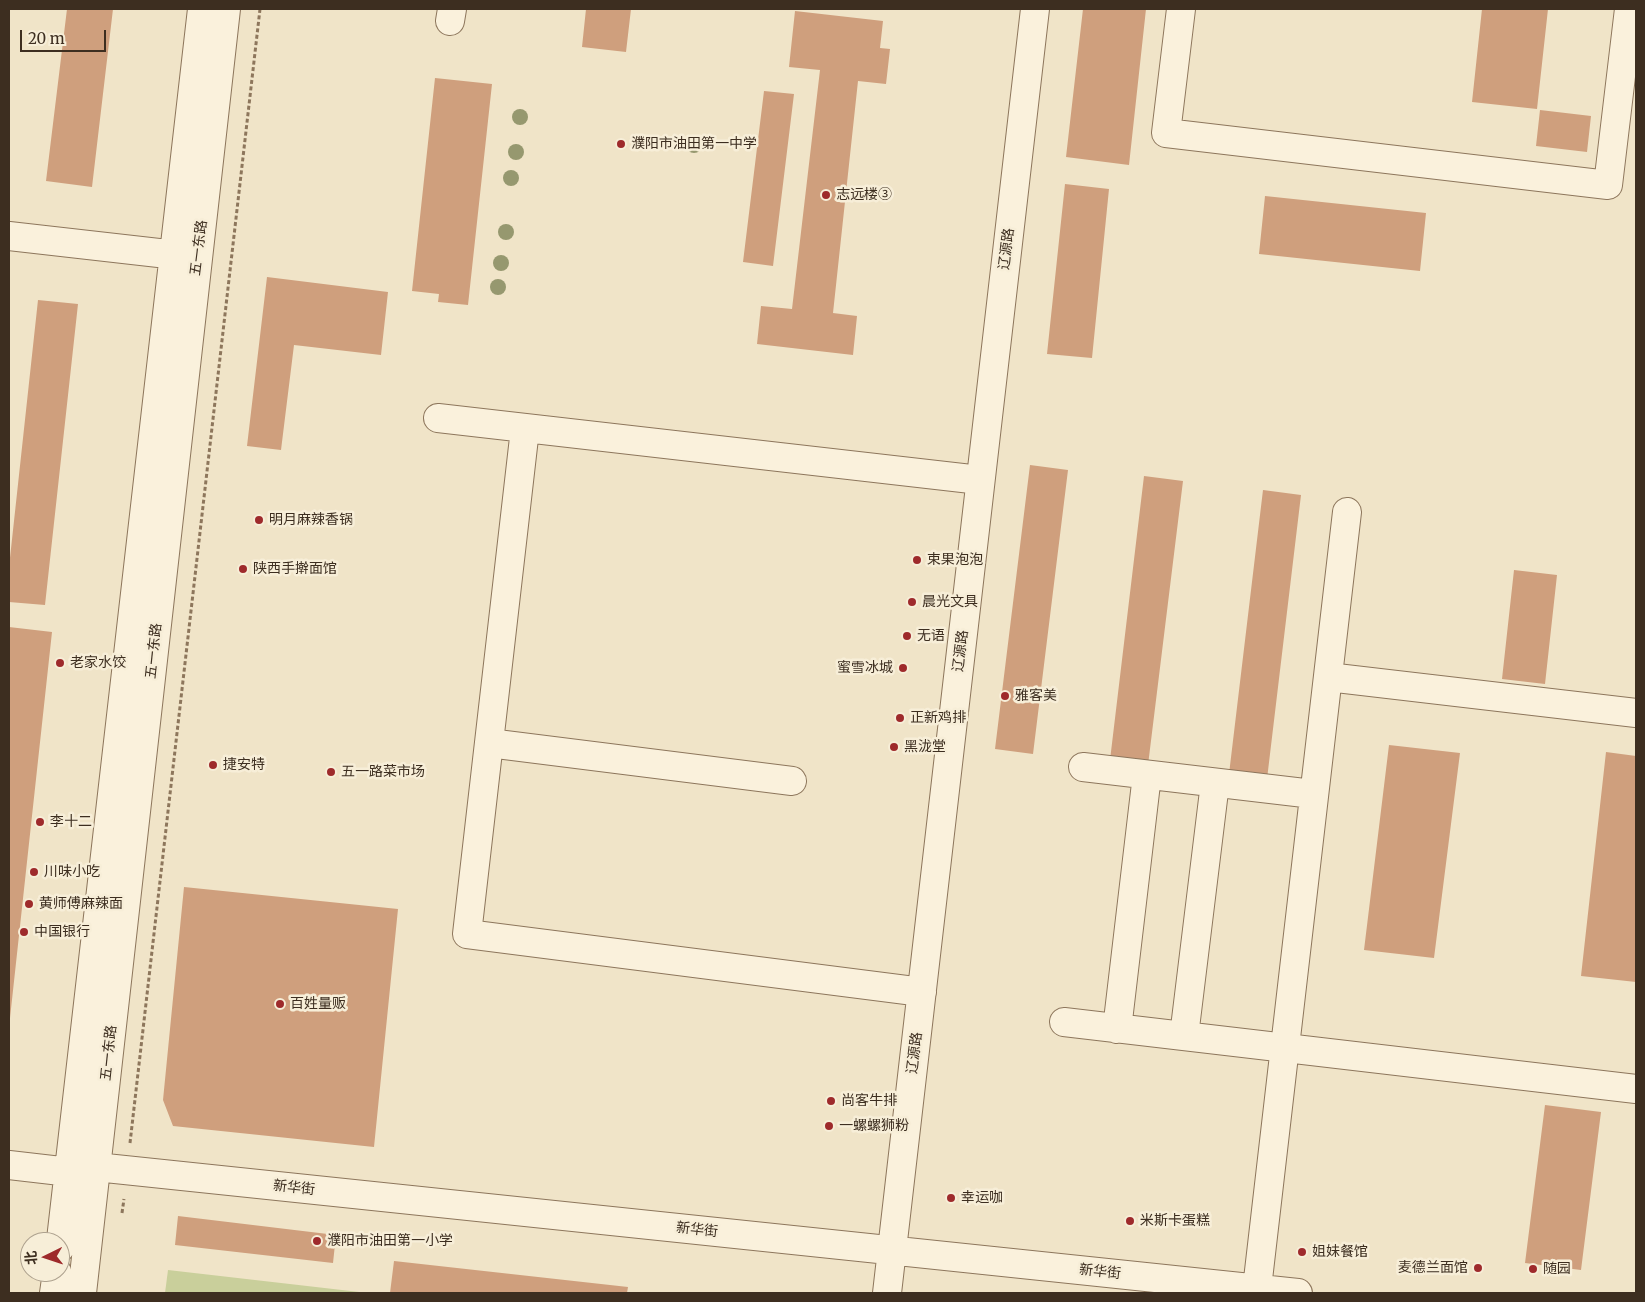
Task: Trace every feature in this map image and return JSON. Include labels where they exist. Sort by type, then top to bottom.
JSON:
[{"type":"street","name":"五一东路","points":[[82,1293],[87,1172],[186,256],[202,9]]},
{"type":"street","name":"五一东路","points":[[186,256],[226,9]]},
{"type":"street","name":"辽源路","points":[[887,1293],[1035,9]]},
{"type":"street","points":[[1181,9],[1166,133],[1608,185],[1629,9]]},
{"type":"street","points":[[9,236],[186,256]]},
{"type":"street","points":[[438,418],[980,480]]},
{"type":"street","points":[[525,429],[468,934],[922,992]]},
{"type":"street","points":[[1261,1290],[1313,794],[1347,512]]},
{"type":"street","points":[[1328,677],[1636,713]]},
{"type":"street","points":[[490,744],[792,781]]},
{"type":"street","points":[[1083,767],[1313,794]]},
{"type":"street","points":[[1117,1029],[1147,775]]},
{"type":"street","points":[[1184,1036],[1215,783]]},
{"type":"street","points":[[1064,1022],[1636,1089]]},
{"type":"street","name":"新华街","points":[[9,1165],[87,1172],[127,1170],[1298,1293]]},
{"type":"street","name":"五一东路","points":[[66,1232],[87,1172]]},
{"type":"path","points":[[122,1218],[260,9]]},
{"type":"green space","points":[[168,1270],[368,1293],[165,1293]]},
{"type":"building","points":[[67,9],[113,9],[92,187],[46,181]]},
{"type":"building","points":[[586,9],[631,9],[626,52],[582,47]]},
{"type":"building","points":[[1083,9],[1146,9],[1129,165],[1066,157]]},
{"type":"building","points":[[1482,9],[1548,9],[1537,109],[1472,102]]},
{"type":"building","name":"志远楼③","points":[[795,11],[883,21],[880,48],[890,49],[886,84],[858,81],[833,313],[857,316],[853,355],[757,344],[761,306],[792,309],[820,70],[789,67]]},
{"type":"building","points":[[435,78],[492,84],[468,305],[438,302],[439,294],[412,291]]},
{"type":"building","points":[[764,91],[794,94],[773,266],[743,262]]},
{"type":"building","points":[[1540,110],[1591,116],[1587,152],[1536,146]]},
{"type":"building","points":[[1065,184],[1109,189],[1092,358],[1047,354]]},
{"type":"building","points":[[1265,196],[1426,213],[1420,271],[1259,254]]},
{"type":"building","points":[[267,277],[388,292],[381,355],[294,345],[281,450],[247,446]]},
{"type":"building","points":[[38,300],[78,304],[45,605],[9,602],[9,567]]},
{"type":"building","points":[[1030,465],[1068,470],[1033,754],[995,749]]},
{"type":"building","points":[[1144,476],[1183,481],[1148,765],[1110,760]]},
{"type":"building","points":[[1263,490],[1301,495],[1267,779],[1229,774]]},
{"type":"building","points":[[1514,570],[1557,575],[1545,684],[1502,679]]},
{"type":"building","points":[[9,627],[52,632],[10,1018],[9,1018]]},
{"type":"building","points":[[1389,745],[1460,753],[1434,958],[1364,950]]},
{"type":"building","points":[[1606,752],[1636,756],[1636,982],[1581,976]]},
{"type":"building","name":"百姓量贩","points":[[184,887],[398,909],[374,1147],[173,1126],[163,1100]]},
{"type":"building","points":[[1545,1105],[1601,1112],[1581,1270],[1525,1263]]},
{"type":"building","points":[[178,1216],[336,1235],[333,1263],[175,1245]]},
{"type":"building","points":[[394,1261],[628,1287],[627,1293],[390,1293]]},
{"type":"place","name":"濮阳市油田第一中学","points":[[621,144]]},
{"type":"place","name":"志远楼③","points":[[826,195]]},
{"type":"place","name":"明月麻辣香锅","points":[[259,520]]},
{"type":"place","name":"束果泡泡","points":[[917,560]]},
{"type":"place","name":"陕西手擀面馆","points":[[243,569]]},
{"type":"place","name":"晨光文具","points":[[912,602]]},
{"type":"place","name":"无语","points":[[907,636]]},
{"type":"place","name":"老家水饺","points":[[60,663]]},
{"type":"place","name":"蜜雪冰城","points":[[903,668]]},
{"type":"place","name":"雅客美","points":[[1005,696]]},
{"type":"place","name":"正新鸡排","points":[[900,718]]},
{"type":"place","name":"黑泷堂","points":[[894,747]]},
{"type":"place","name":"捷安特","points":[[213,765]]},
{"type":"place","name":"五一路菜市场","points":[[331,772]]},
{"type":"place","name":"李十二","points":[[40,822]]},
{"type":"place","name":"川味小吃","points":[[34,872]]},
{"type":"place","name":"黄师傅麻辣面","points":[[29,904]]},
{"type":"place","name":"中国银行","points":[[24,932]]},
{"type":"place","name":"百姓量贩","points":[[280,1004]]},
{"type":"place","name":"尚客牛排","points":[[831,1101]]},
{"type":"place","name":"一螺螺狮粉","points":[[829,1126]]},
{"type":"place","name":"幸运咖","points":[[951,1198]]},
{"type":"place","name":"米斯卡蛋糕","points":[[1130,1221]]},
{"type":"place","name":"濮阳市油田第一小学","points":[[317,1241]]},
{"type":"place","name":"姐妹餐馆","points":[[1302,1252]]},
{"type":"place","name":"麦德兰面馆","points":[[1478,1268]]},
{"type":"place","name":"随园","points":[[1533,1269]]}]
